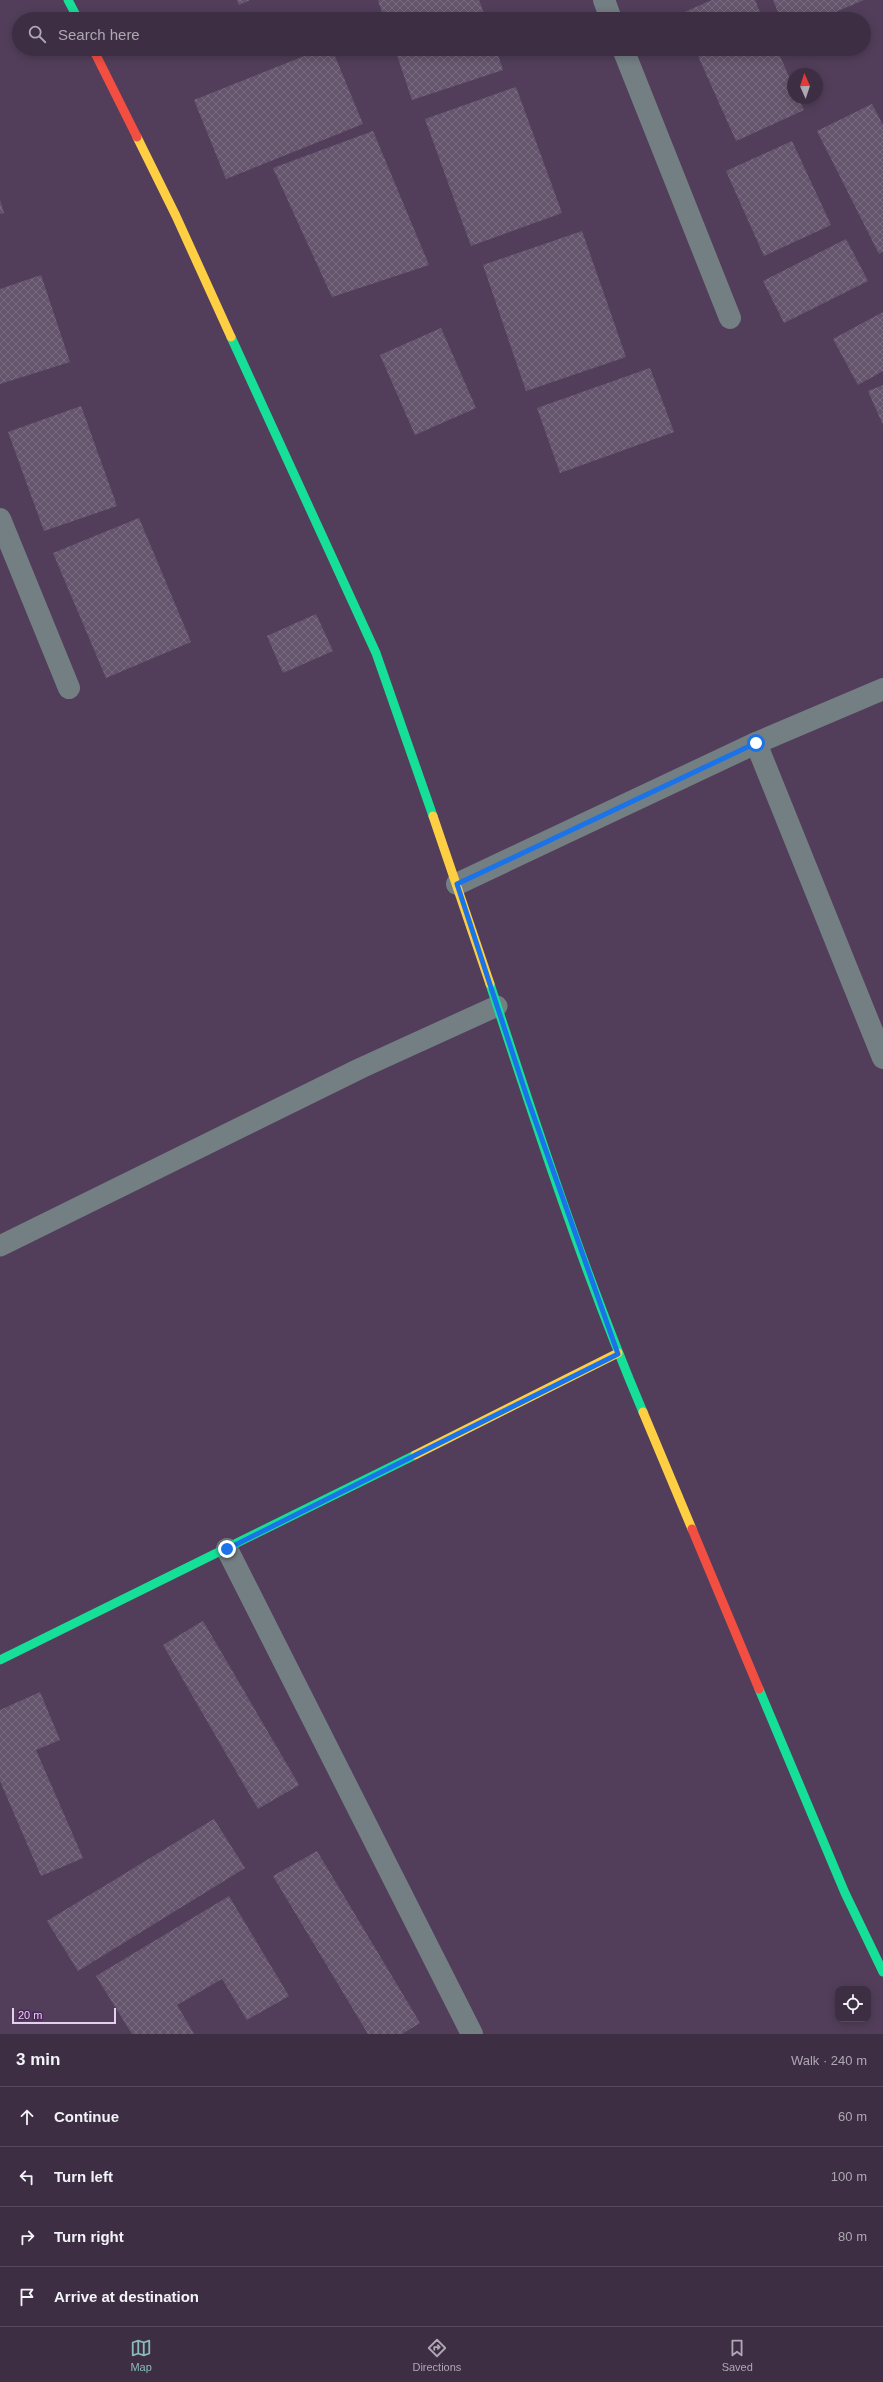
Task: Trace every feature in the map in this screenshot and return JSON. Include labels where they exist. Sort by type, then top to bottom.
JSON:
[{"type":"street","points":[[68,0],[74,12]]},
{"type":"street","points":[[604,0],[608,12]]},
{"type":"street","points":[[96,56],[176,216],[376,653],[457,884],[528,1100],[618,1354],[845,1893],[883,1972]]},
{"type":"street","points":[[626,56],[730,318]]},
{"type":"street","points":[[0,519],[69,688]]},
{"type":"street","points":[[457,884],[756,743],[883,689]]},
{"type":"street","points":[[756,743],[883,1058]]},
{"type":"street","points":[[0,1660],[227,1549],[618,1354]]},
{"type":"street","points":[[227,1549],[472,2034]]},
{"type":"lane","points":[[0,1246],[361,1068],[497,1006]]},
{"type":"building","points":[[237,0],[250,0],[239,5]]},
{"type":"building","points":[[378,0],[479,0],[483,12],[382,12]]},
{"type":"building","points":[[712,0],[755,0],[760,12],[685,12]]},
{"type":"building","points":[[773,0],[864,0],[836,12],[778,12]]},
{"type":"building","points":[[304,56],[335,56],[363,124],[226,179],[194,100]]},
{"type":"building","points":[[397,56],[498,56],[503,70],[412,100]]},
{"type":"building","points":[[698,56],[780,56],[787,72],[787,104],[801,104],[804,110],[736,141]]},
{"type":"building","points":[[516,87],[562,213],[471,246],[425,119]]},
{"type":"building","points":[[872,104],[883,125],[883,252],[879,254],[817,131]]},
{"type":"building","points":[[373,131],[429,265],[332,297],[273,168]]},
{"type":"building","points":[[792,141],[831,225],[764,256],[726,171]]},
{"type":"building","points":[[0,200],[4,213],[0,214]]},
{"type":"building","points":[[582,231],[626,357],[526,391],[483,265]]},
{"type":"building","points":[[846,239],[868,281],[784,323],[763,281]]},
{"type":"building","points":[[41,275],[70,362],[0,384],[0,289]]},
{"type":"building","points":[[883,312],[883,371],[858,385],[833,339]]},
{"type":"building","points":[[441,328],[476,408],[415,435],[380,355]]},
{"type":"building","points":[[650,368],[674,432],[560,473],[537,408]]},
{"type":"building","points":[[883,385],[883,425],[868,391]]},
{"type":"building","points":[[81,406],[117,506],[44,531],[8,432]]},
{"type":"building","points":[[139,518],[191,642],[106,678],[53,553]]},
{"type":"building","points":[[316,614],[333,651],[283,673],[267,636]]},
{"type":"building","points":[[203,1621],[299,1785],[258,1809],[163,1645]]},
{"type":"building","points":[[40,1692],[60,1740],[36,1750],[83,1858],[41,1876],[0,1781],[0,1710]]},
{"type":"building","points":[[214,1819],[245,1868],[78,1971],[47,1921]]},
{"type":"building","points":[[317,1851],[420,2023],[402,2034],[368,2034],[273,1876]]},
{"type":"building","points":[[229,1896],[289,1996],[247,2020],[222,1979],[177,2005],[194,2034],[132,2034],[96,1976]]},
{"type":"traffic: fast","points":[[68,0],[74,12]]},
{"type":"traffic: fast","points":[[231,337],[376,653],[433,816]]},
{"type":"traffic: fast","points":[[490,984],[562,1200],[621,1360],[643,1412]]},
{"type":"traffic: fast","points":[[0,1660],[415,1455]]},
{"type":"traffic: fast","points":[[759,1689],[845,1893],[883,1972]]},
{"type":"traffic: slow","points":[[137,137],[176,216],[231,337]]},
{"type":"traffic: slow","points":[[433,816],[490,984]]},
{"type":"traffic: slow","points":[[415,1455],[618,1353]]},
{"type":"traffic: slow","points":[[643,1412],[692,1529]]},
{"type":"traffic: jam","points":[[96,56],[137,137]]},
{"type":"traffic: jam","points":[[692,1529],[759,1689]]},
{"type":"route","points":[[227,1549],[618,1354],[528,1100],[457,884],[756,743]]}]
